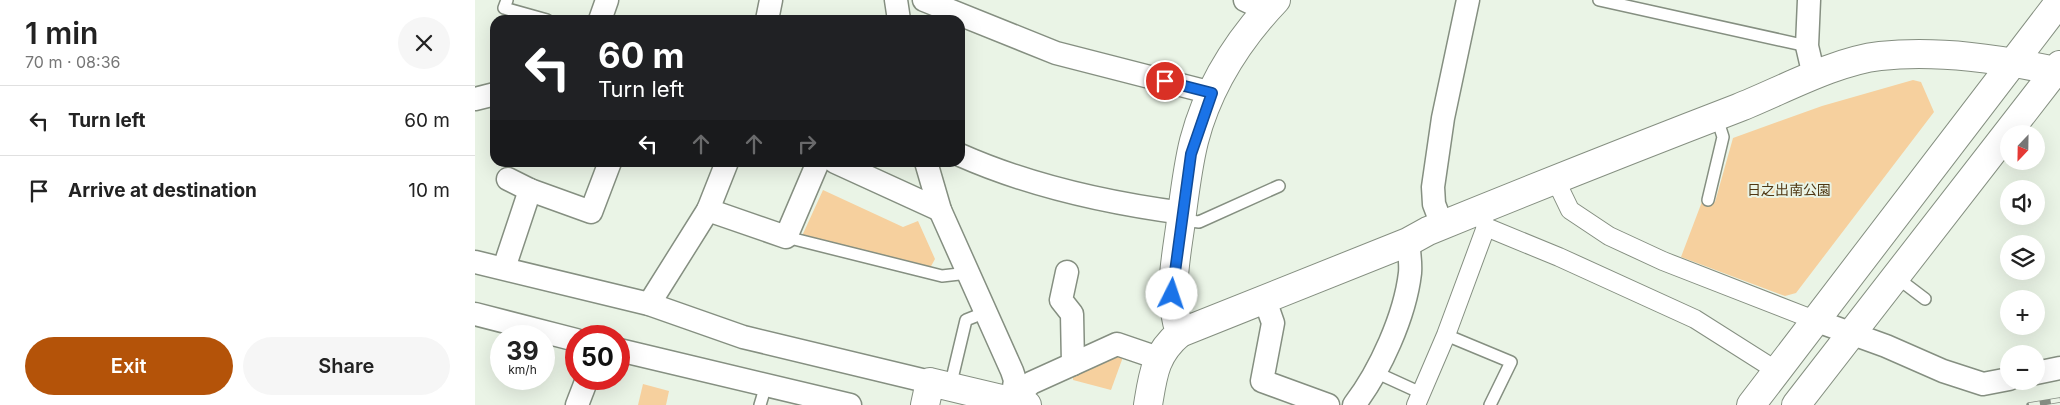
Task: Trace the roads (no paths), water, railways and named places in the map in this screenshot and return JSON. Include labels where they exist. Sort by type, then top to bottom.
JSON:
[{"type":"street","points":[[602,15],[607,0]]},
{"type":"street","points":[[768,15],[771,0]]},
{"type":"street","points":[[896,0],[898,15]]},
{"type":"street","points":[[924,0],[961,15]]},
{"type":"street","points":[[1442,226],[1434,204],[1433,187],[1443,118],[1468,0]]},
{"type":"street","points":[[1809,0],[1807,46],[1814,76]]},
{"type":"street","points":[[1751,405],[1817,321],[1871,246],[2011,62],[2060,1]]},
{"type":"street","points":[[1180,333],[1174,314],[1172,294],[1195,138],[1212,93],[1262,4]]},
{"type":"street","points":[[965,16],[1056,53],[1212,93]]},
{"type":"street","points":[[1148,405],[1158,358],[1168,344],[1180,333],[1265,300],[1442,226],[1483,218],[1555,179],[1814,76],[1868,58],[1914,54],[1944,54],[2058,70],[1796,405]]},
{"type":"street","points":[[475,99],[490,95]]},
{"type":"street","points":[[965,157],[1018,176],[1096,199],[1182,217]]},
{"type":"street","points":[[509,179],[531,190],[591,212],[608,167]]},
{"type":"street","points":[[649,304],[708,210],[725,167]]},
{"type":"street","points":[[708,210],[786,237],[817,167]]},
{"type":"street","points":[[846,167],[940,210]]},
{"type":"street","points":[[927,167],[940,210],[1015,380],[1019,403]]},
{"type":"street","points":[[1555,179],[1570,210],[1609,236],[1663,261],[1817,321],[1852,332],[1943,371],[1983,384],[2000,381]]},
{"type":"street","points":[[505,268],[531,190]]},
{"type":"street","points":[[1418,399],[1446,335],[1483,218]]},
{"type":"street","points":[[1483,218],[1559,256],[1695,319],[1777,371]]},
{"type":"street","points":[[1354,405],[1375,372],[1400,315],[1410,272],[1407,242]]},
{"type":"street","points":[[475,262],[649,304],[743,336],[935,391],[1019,403]]},
{"type":"street","points":[[1067,272],[1061,300],[1072,314],[1073,364]]},
{"type":"street","points":[[1265,300],[1273,324],[1262,381],[1328,405]]},
{"type":"street","points":[[475,314],[565,337]]},
{"type":"street","points":[[1019,403],[1031,383],[1117,344],[1158,358]]},
{"type":"street","points":[[630,353],[763,395],[850,405]]},
{"type":"street","points":[[2045,371],[2060,368]]},
{"type":"street","points":[[577,405],[583,390]]},
{"type":"lane","points":[[507,0],[504,8],[529,15]]},
{"type":"lane","points":[[1599,0],[1807,46]]},
{"type":"lane","points":[[1708,200],[1721,155],[1723,137],[1716,115]]},
{"type":"lane","points":[[1182,217],[1199,222],[1279,186]]},
{"type":"lane","points":[[786,237],[942,276],[968,273]]},
{"type":"lane","points":[[1896,276],[1925,299]]},
{"type":"lane","points":[[935,391],[966,320],[986,312]]},
{"type":"lane","points":[[1446,335],[1511,362],[1490,405]]},
{"type":"lane","points":[[1375,372],[1418,399]]},
{"type":"railway","points":[[2029,405],[2060,400]]},
{"type":"park label","name":"日之出南公園","points":[[1789,190]]}]
